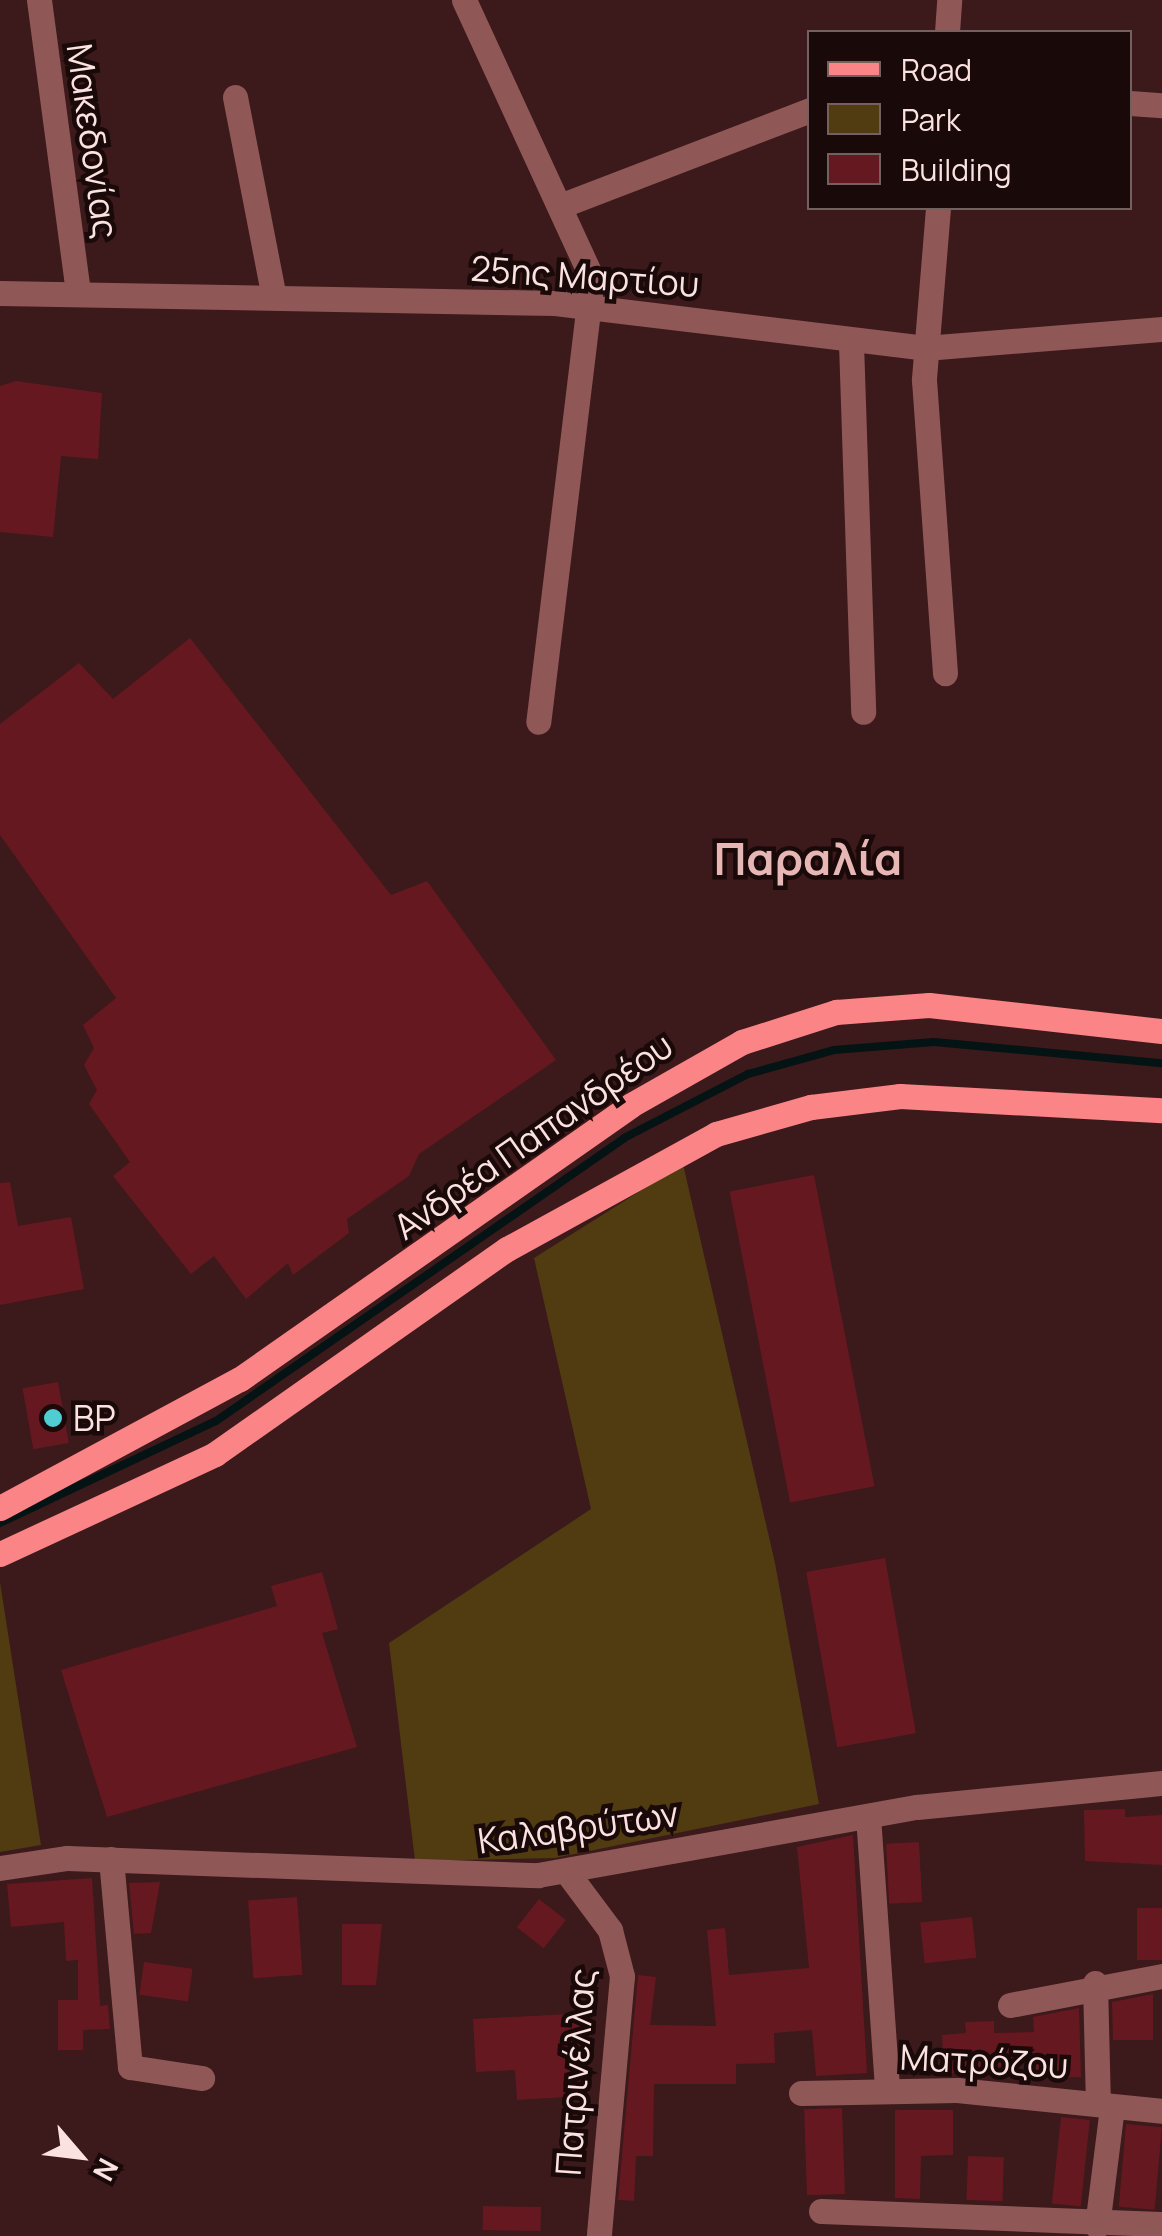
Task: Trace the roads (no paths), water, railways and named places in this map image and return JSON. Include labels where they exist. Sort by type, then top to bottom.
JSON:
[{"type":"main road","name":"Ανδρέα Παπανδρέου","points":[[0,1508],[240,1379],[631,1105],[742,1042],[836,1012],[929,1005],[1162,1031]]},
{"type":"main road","points":[[0,1554],[215,1454],[507,1249],[716,1134],[812,1106],[900,1096],[1162,1110]]},
{"type":"street","name":"Μακεδονίας","points":[[39,0],[78,292]]},
{"type":"street","points":[[464,0],[588,263],[593,305],[538,722]]},
{"type":"street","points":[[947,30],[949,0]]},
{"type":"street","points":[[235,97],[274,297]]},
{"type":"street","points":[[1132,103],[1162,105]]},
{"type":"street","points":[[560,206],[807,111]]},
{"type":"street","points":[[938,210],[925,348],[946,673]]},
{"type":"street","name":"25ης Μαρτίου","points":[[0,293],[593,305],[851,342],[925,348],[1162,329]]},
{"type":"street","points":[[851,342],[863,712]]},
{"type":"street","name":"Καλαβρύτων","points":[[0,1868],[111,1859],[464,1878],[566,1871],[868,1816],[1162,1782]]},
{"type":"street","points":[[868,1816],[887,2090]]},
{"type":"street","points":[[111,1859],[130,2067],[202,2078]]},
{"type":"street","name":"Πατρινέλλας","points":[[566,1871],[610,1930],[622,1976],[599,2236]]},
{"type":"street","points":[[1010,2005],[1095,1983],[1162,1976]]},
{"type":"street","points":[[1095,1983],[1105,2106],[1097,2226]]},
{"type":"street","name":"Ματρόζου","points":[[800,2093],[887,2090],[1162,2111]]},
{"type":"street","points":[[822,2211],[1097,2226],[1162,2224]]},
{"type":"waterway","points":[[0,1523],[216,1421],[624,1138],[748,1074],[834,1050],[934,1042],[1162,1063]]},
{"type":"place","name":"BP","points":[[53,1418]]},
{"type":"district","name":"Παραλία","points":[[808,859]]}]
